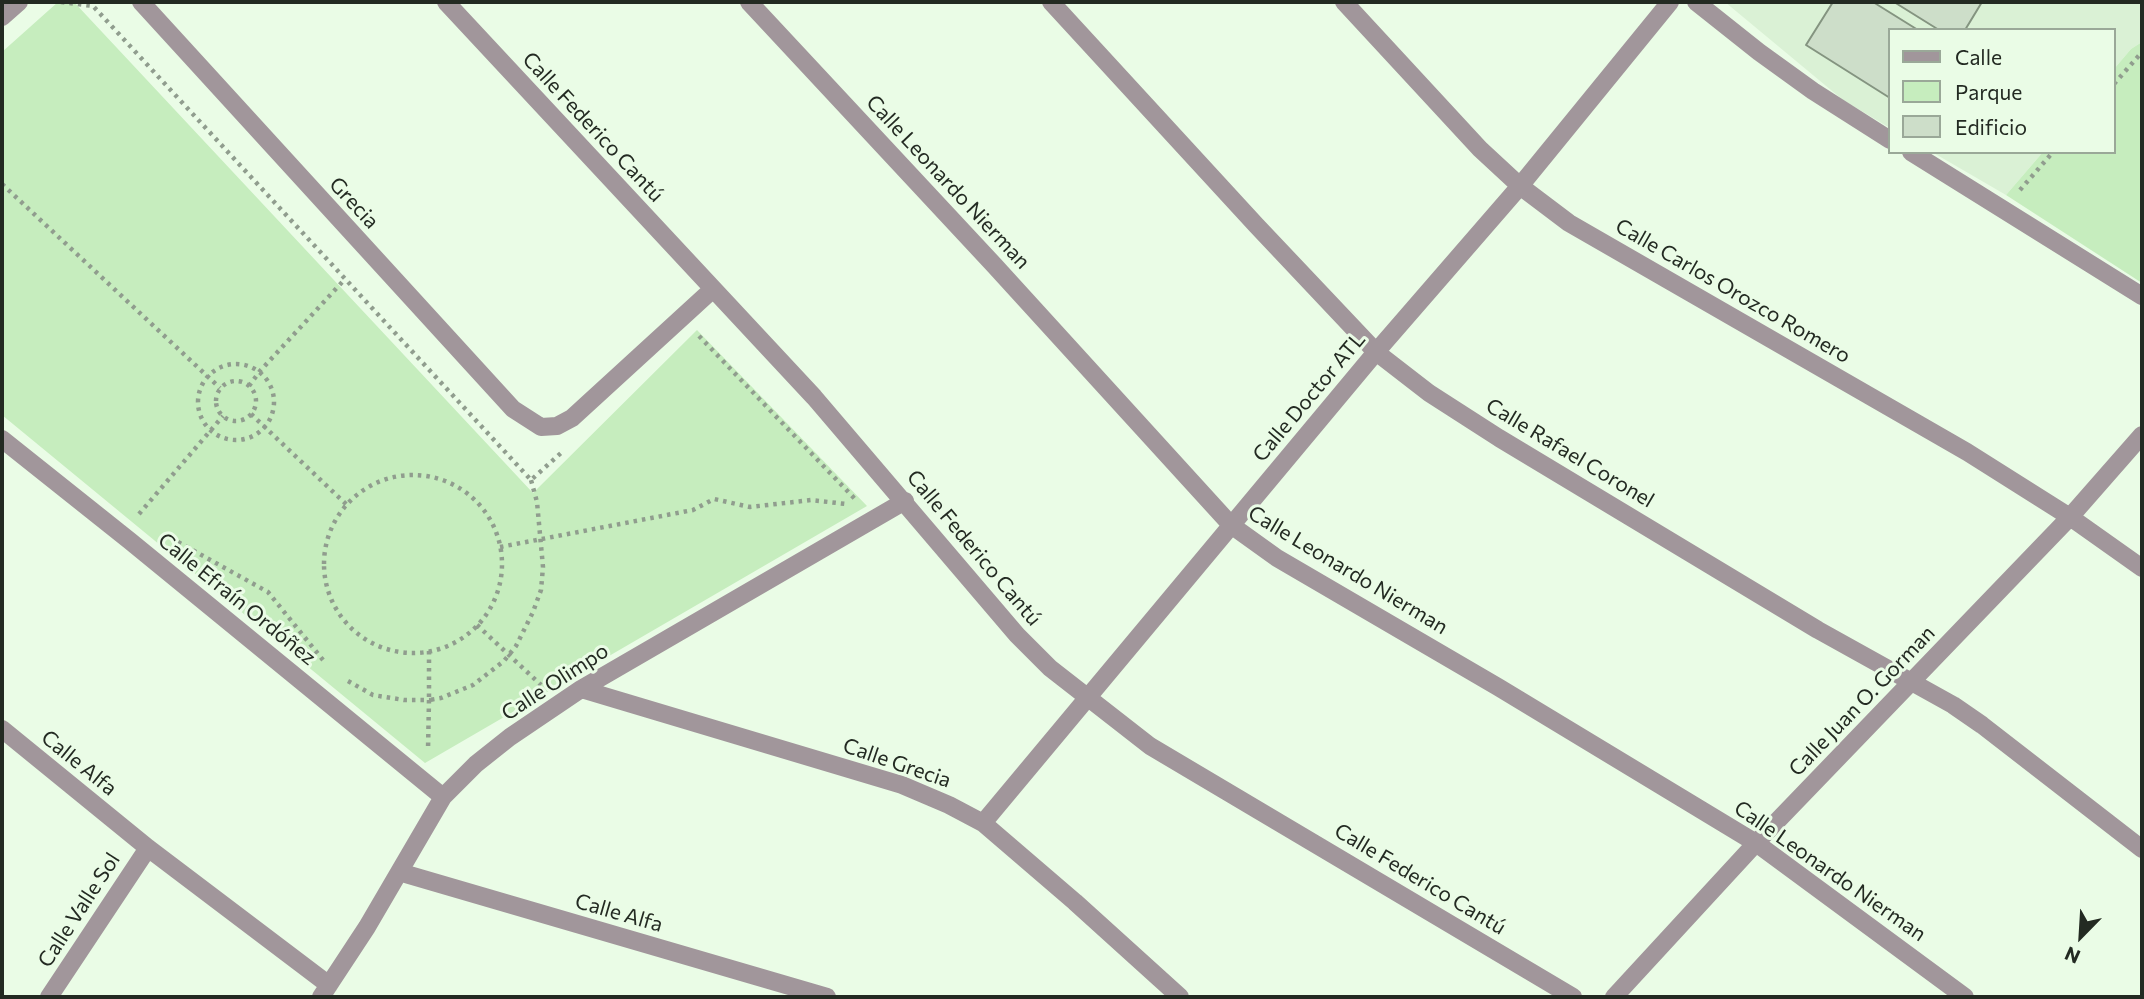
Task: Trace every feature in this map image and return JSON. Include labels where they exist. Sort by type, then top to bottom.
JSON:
[{"type":"street","points":[[2,17],[19,2]]},
{"type":"street","name":"Grecia","points":[[141,2],[513,409],[541,427],[557,426],[572,418],[713,289]]},
{"type":"street","name":"Calle Federico Cantú","points":[[446,2],[814,397],[1017,635],[1050,668],[1150,746],[1573,997]]},
{"type":"street","name":"Calle Leonardo Nierman","points":[[749,2],[1231,525],[1278,558],[1756,843],[1965,997]]},
{"type":"street","name":"Calle Rafael Coronel","points":[[1051,2],[1376,352],[1429,393],[1499,438],[1818,630],[1913,682],[1982,725],[2142,849]]},
{"type":"street","name":"Calle Carlos Orozco Romero","points":[[1345,2],[1480,149],[1520,186],[1569,223],[1887,405],[2070,517],[2142,568]]},
{"type":"street","name":"Calle Doctor ATL","points":[[983,823],[1376,352],[1520,186],[1670,2]]},
{"type":"street","points":[[1696,2],[1813,92],[1888,139]]},
{"type":"street","points":[[1914,154],[2142,296]]},
{"type":"street","name":"Calle Juan O. Gorman","points":[[1614,997],[1756,843],[2070,517],[2142,435]]},
{"type":"street","name":"Calle Efraín Ordóñez","points":[[2,439],[443,797]]},
{"type":"street","name":"Calle Olimpo","points":[[325,991],[367,927],[443,797],[476,764],[581,689],[905,501]]},
{"type":"street","name":"Calle Grecia","points":[[581,689],[902,785],[949,805],[983,823],[1180,997]]},
{"type":"street","name":"Calle Alfa","points":[[2,729],[325,991]]},
{"type":"street","name":"Calle Valle Sol","points":[[49,997],[148,848]]},
{"type":"street","name":"Calle Alfa","points":[[399,872],[827,997]]},
{"type":"path","points":[[2116,82],[2142,52]]},
{"type":"path","points":[[2015,195],[2051,154]]},
{"type":"path","points":[[2,184],[220,388]]},
{"type":"path","points":[[249,386],[345,279]]},
{"type":"path","points":[[500,547],[693,510],[714,499],[750,507],[811,500],[861,506],[697,334]]},
{"type":"path","points":[[235,363],[260,371],[274,393],[271,419],[252,436],[239,439],[227,439],[211,429],[201,416],[198,403],[200,392],[209,376],[223,366],[235,363]]},
{"type":"path","points":[[240,381],[249,386],[256,400],[251,415],[237,422],[223,416],[216,407],[220,388],[240,381]]},
{"type":"path","points":[[251,415],[347,505]]},
{"type":"path","points":[[135,518],[223,416]]},
{"type":"path","points":[[406,474],[435,477],[462,489],[484,509],[498,534],[503,563],[499,592],[485,618],[463,638],[437,650],[408,653],[379,646],[353,630],[335,607],[325,579],[325,549],[334,521],[347,505],[352,498],[377,482],[406,474]]},
{"type":"path","points":[[342,678],[373,695],[404,700],[429,700],[472,685],[489,674],[510,654],[526,630],[541,590],[542,539],[531,480]]},
{"type":"path","points":[[171,538],[268,592],[329,667]]},
{"type":"path","points":[[477,625],[549,693]]},
{"type":"path","points":[[428,753],[429,650]]},
{"type":"shaded area","points":[[1725,2],[2142,2],[2142,42],[2131,49],[2116,67],[2116,28],[1888,28],[1888,127],[1843,100]]},
{"type":"shaded area","points":[[1935,154],[2041,154],[2006,195]]},
{"type":"green space","points":[[58,2],[74,2],[533,493],[697,330],[867,506],[425,763],[2,415],[2,52]]},
{"type":"green space","points":[[2142,42],[2142,283],[2006,195],[2041,154],[2116,154],[2116,67],[2131,49]]},
{"type":"building","points":[[1833,2],[1873,2],[1915,28],[1888,28],[1888,97],[1806,45]]},
{"type":"building","points":[[1894,2],[1982,2],[1966,28],[1936,28]]}]
